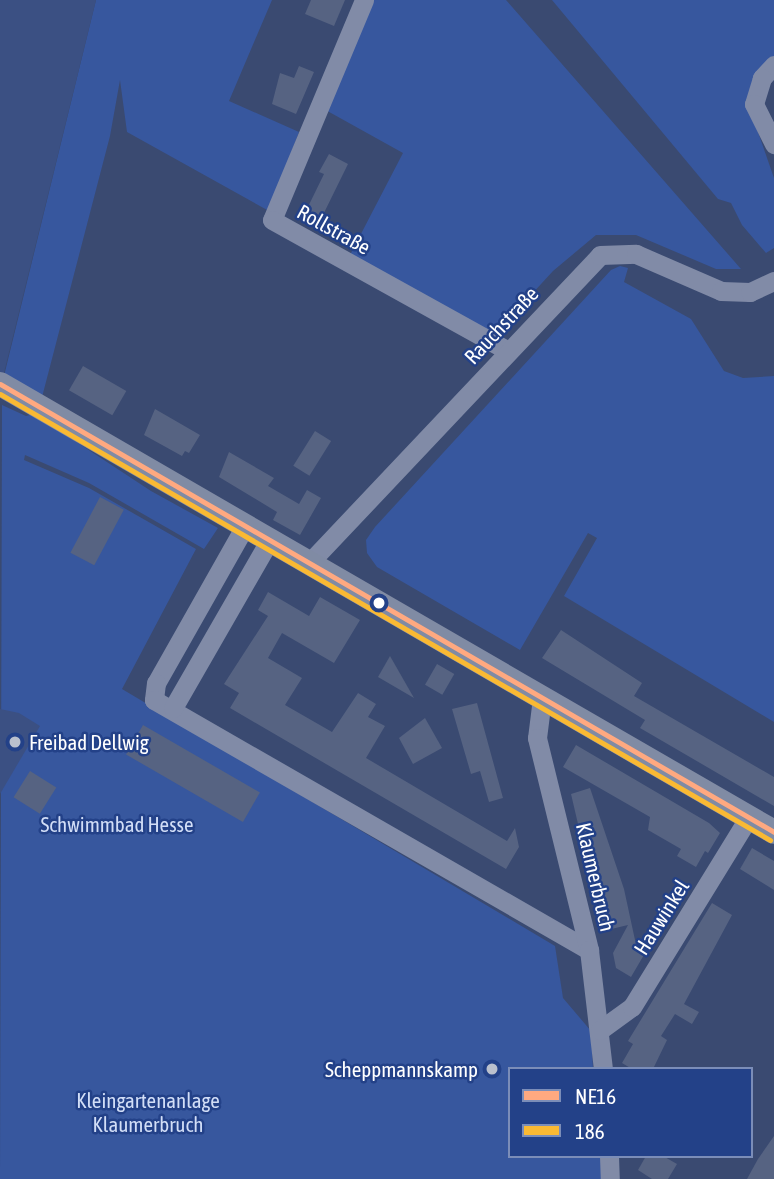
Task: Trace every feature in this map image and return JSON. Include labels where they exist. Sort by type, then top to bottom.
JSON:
[{"type":"main road","points":[[9,390],[774,832]]},
{"type":"street","name":"Rollstraße","points":[[364,0],[272,220],[508,351]]},
{"type":"street","points":[[774,65],[759,84],[754,104],[774,144]]},
{"type":"street","name":"Rauchstraße","points":[[310,562],[600,255],[636,254],[729,292],[750,292],[774,281]]},
{"type":"street","points":[[245,526],[156,683],[154,700],[173,708],[589,950]]},
{"type":"street","points":[[173,708],[270,539]]},
{"type":"street","name":"Klaumerbruch","points":[[542,698],[537,738],[589,950],[603,1067]]},
{"type":"street","name":"Hauwinkel","points":[[600,1030],[632,1007],[749,817]]},
{"type":"street","points":[[609,1158],[610,1179]]},
{"type":"green space","points":[[96,0],[272,0],[229,101],[299,132],[269,211],[127,132],[120,80],[110,136],[41,401],[3,380]]},
{"type":"green space","points":[[357,0],[506,0],[741,269],[716,269],[636,235],[596,235],[553,271],[495,334],[350,255],[403,153],[313,103]]},
{"type":"green space","points":[[552,0],[774,0],[774,60],[749,106],[774,178],[774,248],[766,253],[742,225],[731,203],[718,199]]},
{"type":"green space","points":[[620,266],[628,268],[624,282],[691,319],[724,371],[743,378],[774,376],[774,722],[564,596],[597,538],[588,533],[520,650],[377,567],[367,553],[366,540],[375,527],[611,270]]},
{"type":"green space","points":[[2,405],[26,416],[34,414],[151,491],[218,528],[204,549],[89,483],[25,455],[24,460],[89,488],[196,549],[122,689],[555,946],[563,998],[591,1031],[593,1067],[508,1067],[508,1158],[601,1158],[604,1179],[0,1179]]},
{"type":"shaded area","points":[[0,0],[96,0],[0,389]]},
{"type":"shaded area","name":"Freibad Dellwig","points":[[0,709],[19,713],[40,726],[0,794]]},
{"type":"building","points":[[311,0],[345,0],[334,26],[305,14]]},
{"type":"building","points":[[299,66],[314,72],[296,114],[272,104],[280,73],[294,78]]},
{"type":"building","points":[[329,154],[348,164],[319,223],[304,215],[324,174],[319,172]]},
{"type":"building","points":[[83,366],[126,391],[112,415],[69,390]]},
{"type":"building","points":[[155,409],[200,435],[189,453],[185,451],[182,456],[144,435]]},
{"type":"building","points":[[315,431],[331,441],[309,476],[293,466]]},
{"type":"building","points":[[229,452],[274,478],[268,486],[299,504],[307,490],[321,498],[300,535],[273,520],[277,512],[219,477]]},
{"type":"building","points":[[100,497],[124,510],[94,565],[70,553]]},
{"type":"building","points":[[268,592],[309,616],[320,597],[360,620],[334,663],[282,633],[268,658],[302,678],[285,705],[332,732],[358,693],[376,704],[368,717],[385,726],[366,758],[507,841],[515,828],[519,847],[506,869],[230,708],[239,693],[224,684],[268,616],[258,610]]},
{"type":"building","points":[[561,630],[642,683],[634,696],[774,777],[774,806],[640,728],[645,720],[542,658]]},
{"type":"building","points":[[390,656],[414,698],[378,677]]},
{"type":"building","points":[[437,664],[454,674],[442,695],[425,685]]},
{"type":"building","points":[[477,703],[503,798],[489,802],[480,771],[471,774],[452,709]]},
{"type":"building","points":[[425,718],[442,748],[413,764],[399,738]]},
{"type":"building","points":[[143,725],[260,792],[243,822],[126,754]]},
{"type":"building","points":[[576,745],[709,823],[720,833],[696,867],[677,856],[681,849],[648,830],[650,817],[563,767]]},
{"type":"building","points":[[30,771],[56,787],[40,814],[14,797]]},
{"type":"building","points":[[590,788],[624,889],[635,940],[648,948],[631,977],[616,968],[613,953],[628,925],[603,931],[571,794]]},
{"type":"building","points":[[752,848],[774,861],[774,890],[740,869]]},
{"type":"building","points":[[712,903],[732,915],[684,1004],[699,1012],[692,1024],[675,1014],[661,1036],[667,1040],[654,1067],[629,1067],[622,1063],[633,1044],[628,1041]]},
{"type":"building","points":[[774,1136],[774,1179],[747,1179],[758,1159]]},
{"type":"building","points":[[645,1158],[666,1158],[677,1164],[668,1179],[652,1179],[638,1170]]},
{"type":"transit line","name":"NE16","points":[[0,384],[774,832]]},
{"type":"transit line","name":"186","points":[[0,394],[770,840]]},
{"type":"place","name":"Freibad Dellwig","points":[[15,742]]},
{"type":"place","name":"Scheppmannskamp","points":[[492,1069]]},
{"type":"park label","name":"Schwimmbad Hesse","points":[[117,824]]},
{"type":"park label","name":"Kleingartenanlage Klaumerbruch","points":[[148,1112]]}]
